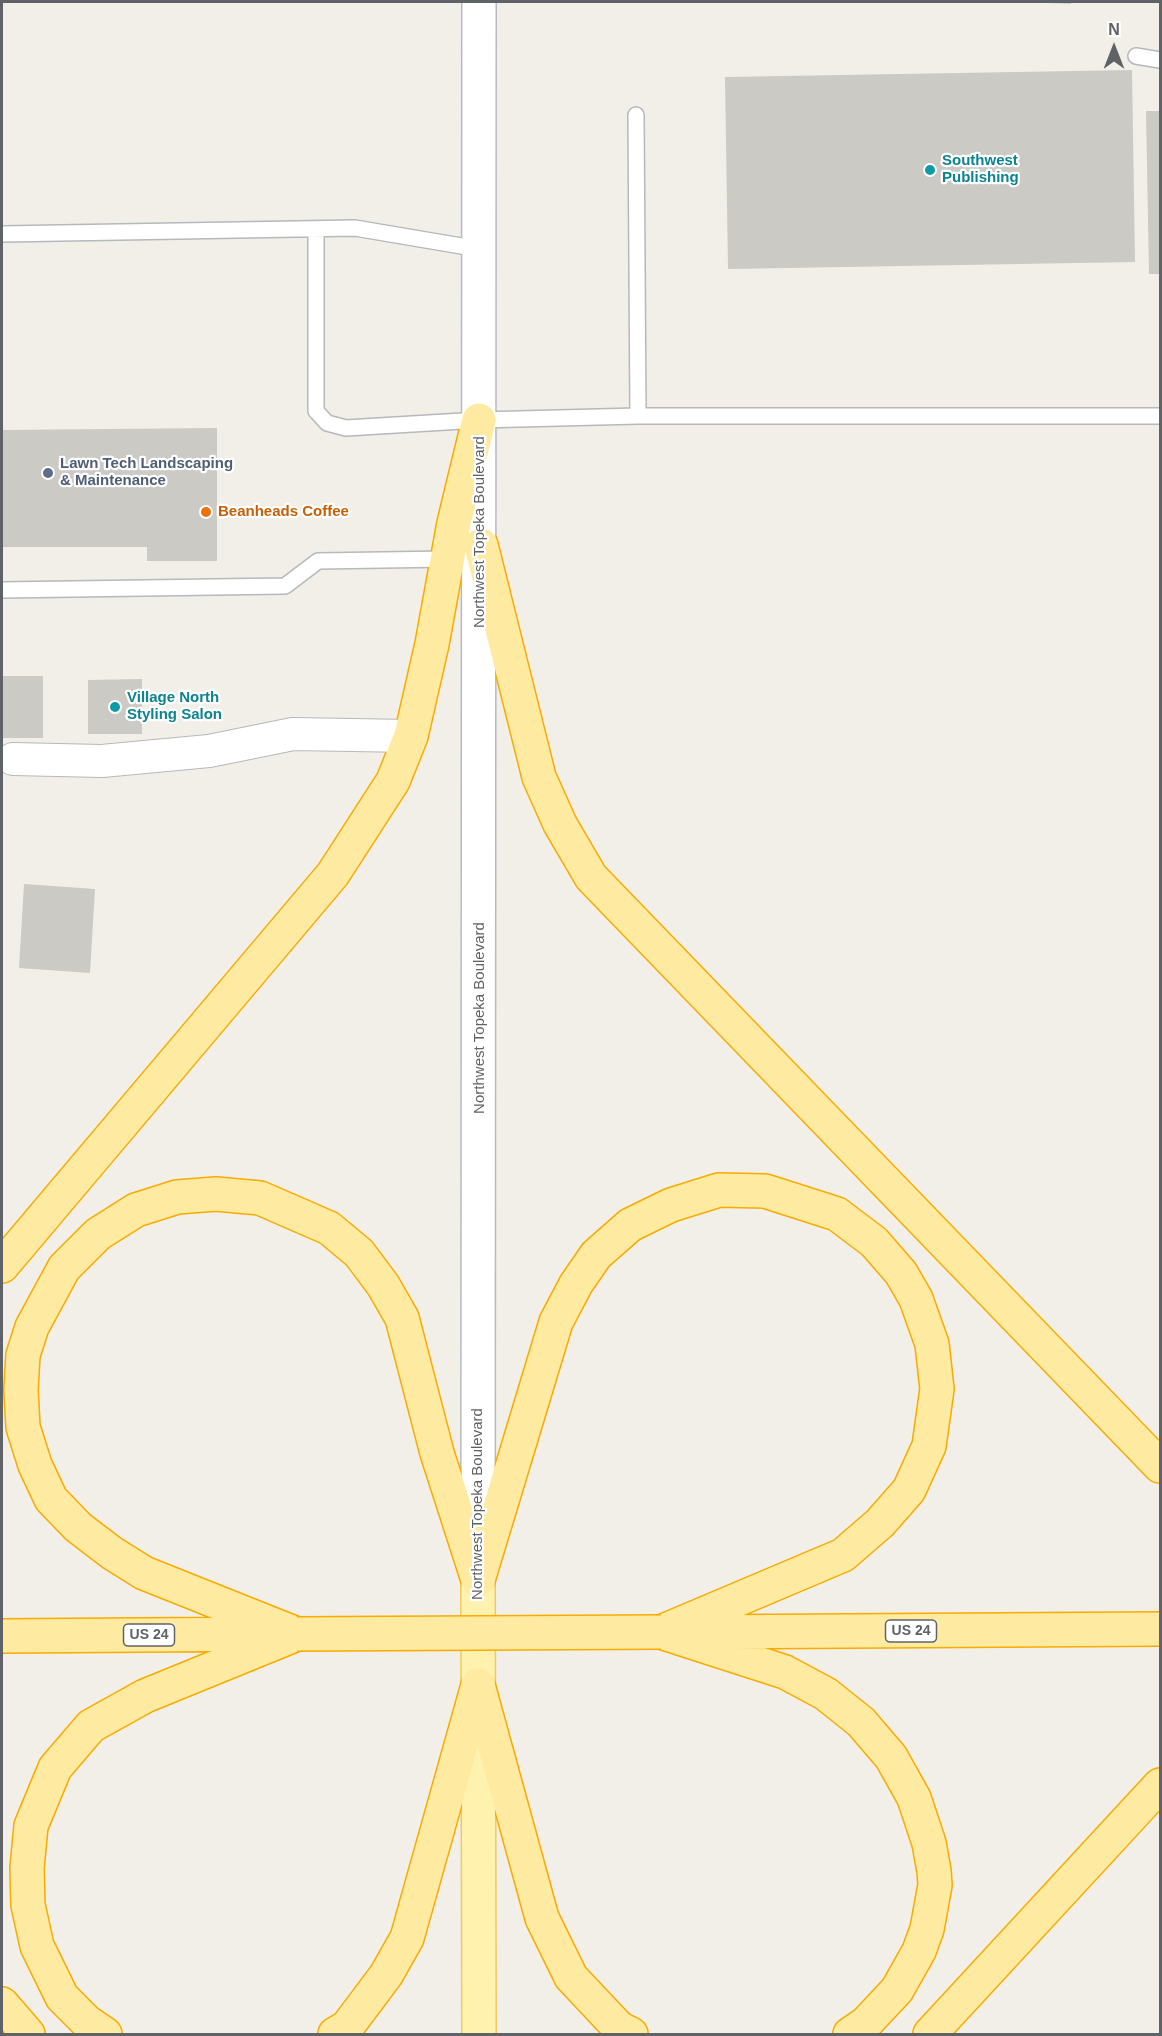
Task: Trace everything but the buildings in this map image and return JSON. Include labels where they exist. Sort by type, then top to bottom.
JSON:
[{"type":"highway","points":[[2,1266],[333,874],[393,781],[411,736],[479,420]]},
{"type":"highway","points":[[481,545],[539,777],[560,824],[591,877],[1161,1466]]},
{"type":"highway","points":[[478,1580],[556,1322],[576,1284],[596,1255],[630,1225],[671,1205],[719,1190],[765,1191],[837,1214],[874,1242],[901,1273],[916,1299],[932,1344],[937,1389],[929,1446],[909,1490],[880,1523],[843,1555],[661,1632]]},
{"type":"highway","points":[[297,1634],[144,1573],[112,1554],[78,1527],[51,1499],[35,1465],[23,1427],[21,1390],[23,1355],[32,1327],[64,1268],[98,1234],[136,1210],[177,1197],[216,1194],[260,1198],[329,1228],[358,1253],[383,1285],[402,1318],[437,1453],[478,1580]]},
{"type":"highway","name":"US 24","points":[[2,1636],[1161,1629]]},
{"type":"highway","points":[[661,1632],[785,1672],[826,1694],[861,1722],[891,1758],[914,1798],[929,1843],[934,1870],[935,1885],[927,1929],[919,1951],[897,1990],[866,2023],[850,2034]]},
{"type":"highway","points":[[105,2034],[86,2021],[62,1997],[37,1946],[28,1905],[27,1868],[31,1826],[55,1768],[91,1726],[126,1706],[145,1696],[297,1634]]},
{"type":"highway","points":[[336,2034],[346,2027],[366,2001],[407,1938],[478,1685]]},
{"type":"highway","points":[[478,1685],[542,1918],[571,1977],[619,2028],[631,2034]]},
{"type":"highway","points":[[930,2034],[1161,1785]]},
{"type":"highway","points":[[2,2004],[28,2034]]},
{"type":"main road","name":"Northwest Topeka Boulevard","points":[[478,2034],[481,545],[479,2]]},
{"type":"street","points":[[13,759],[102,761],[209,751],[292,734],[411,736]]},
{"type":"lane","points":[[1136,56],[1161,60]]},
{"type":"lane","points":[[636,115],[638,416]]},
{"type":"lane","points":[[2,234],[354,228],[479,249]]},
{"type":"lane","points":[[316,229],[316,411],[327,423],[346,428],[479,420],[638,416],[1161,416]]},
{"type":"lane","points":[[2,590],[285,586],[318,561],[448,559]]},
{"type":"place","name":"Southwest Publishing","points":[[930,170]]},
{"type":"place","name":"Lawn Tech Landscaping & Maintenance","points":[[48,473]]},
{"type":"place","name":"Beanheads Coffee","points":[[206,512]]},
{"type":"place","name":"Village North Styling Salon","points":[[115,707]]}]
